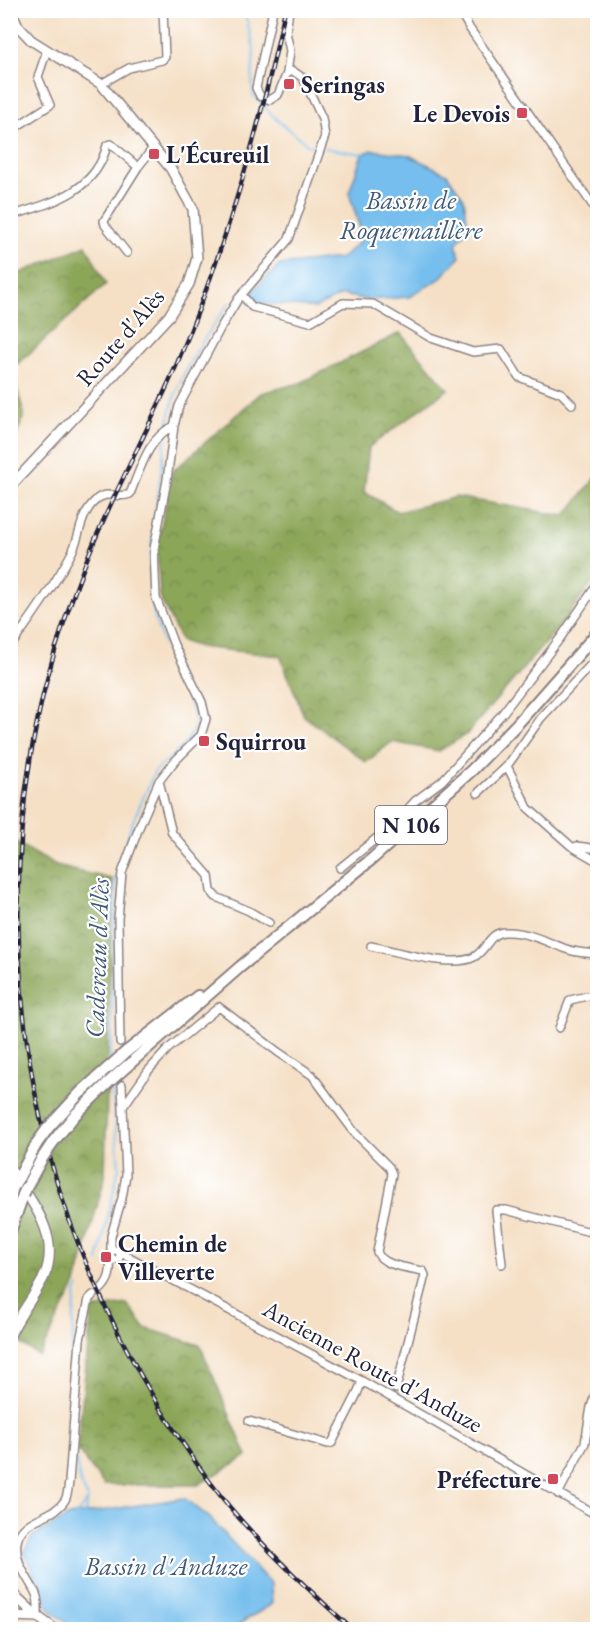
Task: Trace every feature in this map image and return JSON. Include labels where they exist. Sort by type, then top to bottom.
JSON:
[{"type":"main road","name":"Route d'Alès","points":[[10,10],[18,26],[31,40],[100,84],[171,169],[193,209],[197,258],[189,284],[169,316],[10,487]]},
{"type":"main road","name":"N 106","points":[[566,668],[597,623]]},
{"type":"main road","name":"N 106","points":[[10,1232],[25,1192],[41,1160],[74,1116],[109,1082],[240,967],[373,858],[472,770],[517,724],[597,632]]},
{"type":"main road","name":"N 106","points":[[10,1195],[15,1176],[37,1143],[80,1093],[126,1052],[240,967]]},
{"type":"main road","points":[[10,1335],[45,1275],[50,1248],[44,1224],[15,1176]]},
{"type":"main road","points":[[10,1592],[38,1617],[56,1629]]},
{"type":"main road","points":[[10,1616],[38,1617]]},
{"type":"street","points":[[100,84],[129,68],[144,66],[165,57],[163,10]]},
{"type":"street","points":[[273,10],[256,88],[260,96],[270,100],[278,95],[287,73],[290,51],[286,32],[289,10]]},
{"type":"street","points":[[459,10],[597,213]]},
{"type":"street","points":[[10,131],[50,105],[38,77],[47,50]]},
{"type":"street","points":[[120,1042],[118,919],[122,873],[159,781],[173,763],[197,740],[206,719],[202,702],[174,645],[156,598],[154,549],[174,426],[179,406],[221,327],[242,295],[289,239],[326,136],[322,118],[303,78],[293,71],[287,73]]},
{"type":"street","points":[[10,216],[71,194],[100,167],[107,146],[111,144],[138,167]]},
{"type":"street","points":[[127,253],[104,221],[138,167],[154,147]]},
{"type":"street","points":[[242,295],[252,307],[310,322],[343,303],[373,304],[431,338],[472,352],[501,349],[519,377],[561,393],[572,404]]},
{"type":"street","points":[[10,647],[35,613],[72,552],[81,522],[96,499],[108,494],[123,497],[130,494],[150,448],[164,430],[174,426]]},
{"type":"street","points":[[340,868],[393,824],[415,801],[442,781],[502,714],[561,637],[597,583]]},
{"type":"street","points":[[478,793],[507,766],[541,718],[597,657]]},
{"type":"street","points":[[507,766],[528,808],[571,846],[595,860],[597,857]]},
{"type":"street","points":[[159,781],[172,833],[209,876],[211,891],[216,897],[249,911],[269,923]]},
{"type":"street","points":[[571,846],[597,849]]},
{"type":"street","points":[[371,946],[453,961],[472,958],[482,952],[492,936],[504,932],[539,938],[568,950],[597,954]]},
{"type":"street","points":[[559,1028],[570,1000],[597,994]]},
{"type":"street","points":[[123,1107],[148,1071],[168,1049],[219,1006],[312,1075],[355,1133],[389,1167],[392,1174],[376,1252],[379,1258],[386,1262],[423,1271],[425,1275],[396,1389]]},
{"type":"street","points":[[100,1290],[108,1283],[117,1253],[111,1236],[126,1175],[122,1085]]},
{"type":"street","points":[[502,1264],[496,1210],[506,1210],[597,1234]]},
{"type":"street","name":"Ancienne Route d'Anduze","points":[[117,1253],[227,1308],[362,1381],[597,1516]]},
{"type":"street","points":[[38,1617],[36,1595],[20,1565],[17,1545],[23,1528],[53,1511],[66,1499],[80,1340],[89,1299],[93,1295]]},
{"type":"street","points":[[249,1421],[328,1444],[332,1443],[362,1381]]},
{"type":"street","points":[[558,1494],[585,1443],[597,1386]]},
{"type":"green space","points":[[86,245],[106,284],[12,369],[24,415],[11,451],[11,277]]},
{"type":"green space","points":[[400,333],[448,389],[369,447],[364,492],[398,512],[456,497],[565,516],[597,476],[597,577],[564,621],[467,734],[439,751],[392,742],[366,762],[304,716],[280,656],[199,647],[181,641],[160,598],[157,548],[172,472],[261,393],[300,383]]},
{"type":"green space","points":[[10,839],[56,866],[112,879],[105,1177],[76,1284],[39,1356],[11,1337]]},
{"type":"green space","points":[[127,1304],[145,1328],[200,1345],[247,1456],[198,1485],[104,1485],[77,1449],[92,1309]]},
{"type":"water","name":"Bassin de Roquemaillère","points":[[373,150],[409,155],[447,174],[464,199],[468,227],[456,244],[460,257],[438,280],[409,297],[369,300],[342,295],[315,308],[258,303],[252,291],[280,265],[342,258],[363,238],[349,193],[362,154]]},
{"type":"water","name":"Bassin d'Anduze","points":[[184,1498],[209,1517],[271,1584],[272,1604],[231,1629],[75,1629],[50,1610],[24,1552],[33,1536],[69,1516]]},
{"type":"waterway","name":"Cadereau d'Alès","points":[[244,10],[254,48],[253,95],[278,121],[308,145],[319,147]]},
{"type":"waterway","name":"Cadereau d'Alès","points":[[324,148],[363,154]]},
{"type":"waterway","name":"Cadereau d'Alès","points":[[168,425],[183,375],[230,302]]},
{"type":"waterway","name":"Cadereau d'Alès","points":[[151,546],[166,435]]},
{"type":"waterway","name":"Cadereau d'Alès","points":[[111,1060],[115,880],[131,826],[155,771],[185,744],[196,725],[188,699],[157,625],[151,588],[151,551]]},
{"type":"waterway","name":"Cadereau d'Alès","points":[[98,1261],[119,1167],[112,1086]]},
{"type":"waterway","name":"Cadereau d'Alès","points":[[68,1434],[73,1326],[76,1292],[79,1287]]},
{"type":"waterway","name":"Cadereau d'Alès","points":[[76,1458],[80,1482],[88,1499],[84,1516]]},
{"type":"waterway","name":"Cadereau d'Alès","points":[[75,1517],[86,1502]]},
{"type":"railway","points":[[285,10],[252,146],[210,279],[176,366],[87,559],[50,668],[35,735],[24,804],[19,874],[19,945],[24,1016],[34,1086],[49,1154],[78,1244],[110,1317],[161,1410],[218,1492],[266,1547],[353,1630]]},
{"type":"place","name":"Seringas","points":[[289,84]]},
{"type":"place","name":"Le Devois","points":[[522,113]]},
{"type":"place","name":"L'Écureuil","points":[[154,154]]},
{"type":"place","name":"Squirrou","points":[[204,741]]},
{"type":"place","name":"Chemin de Villeverte","points":[[106,1257]]},
{"type":"place","name":"Préfecture","points":[[553,1479]]}]
